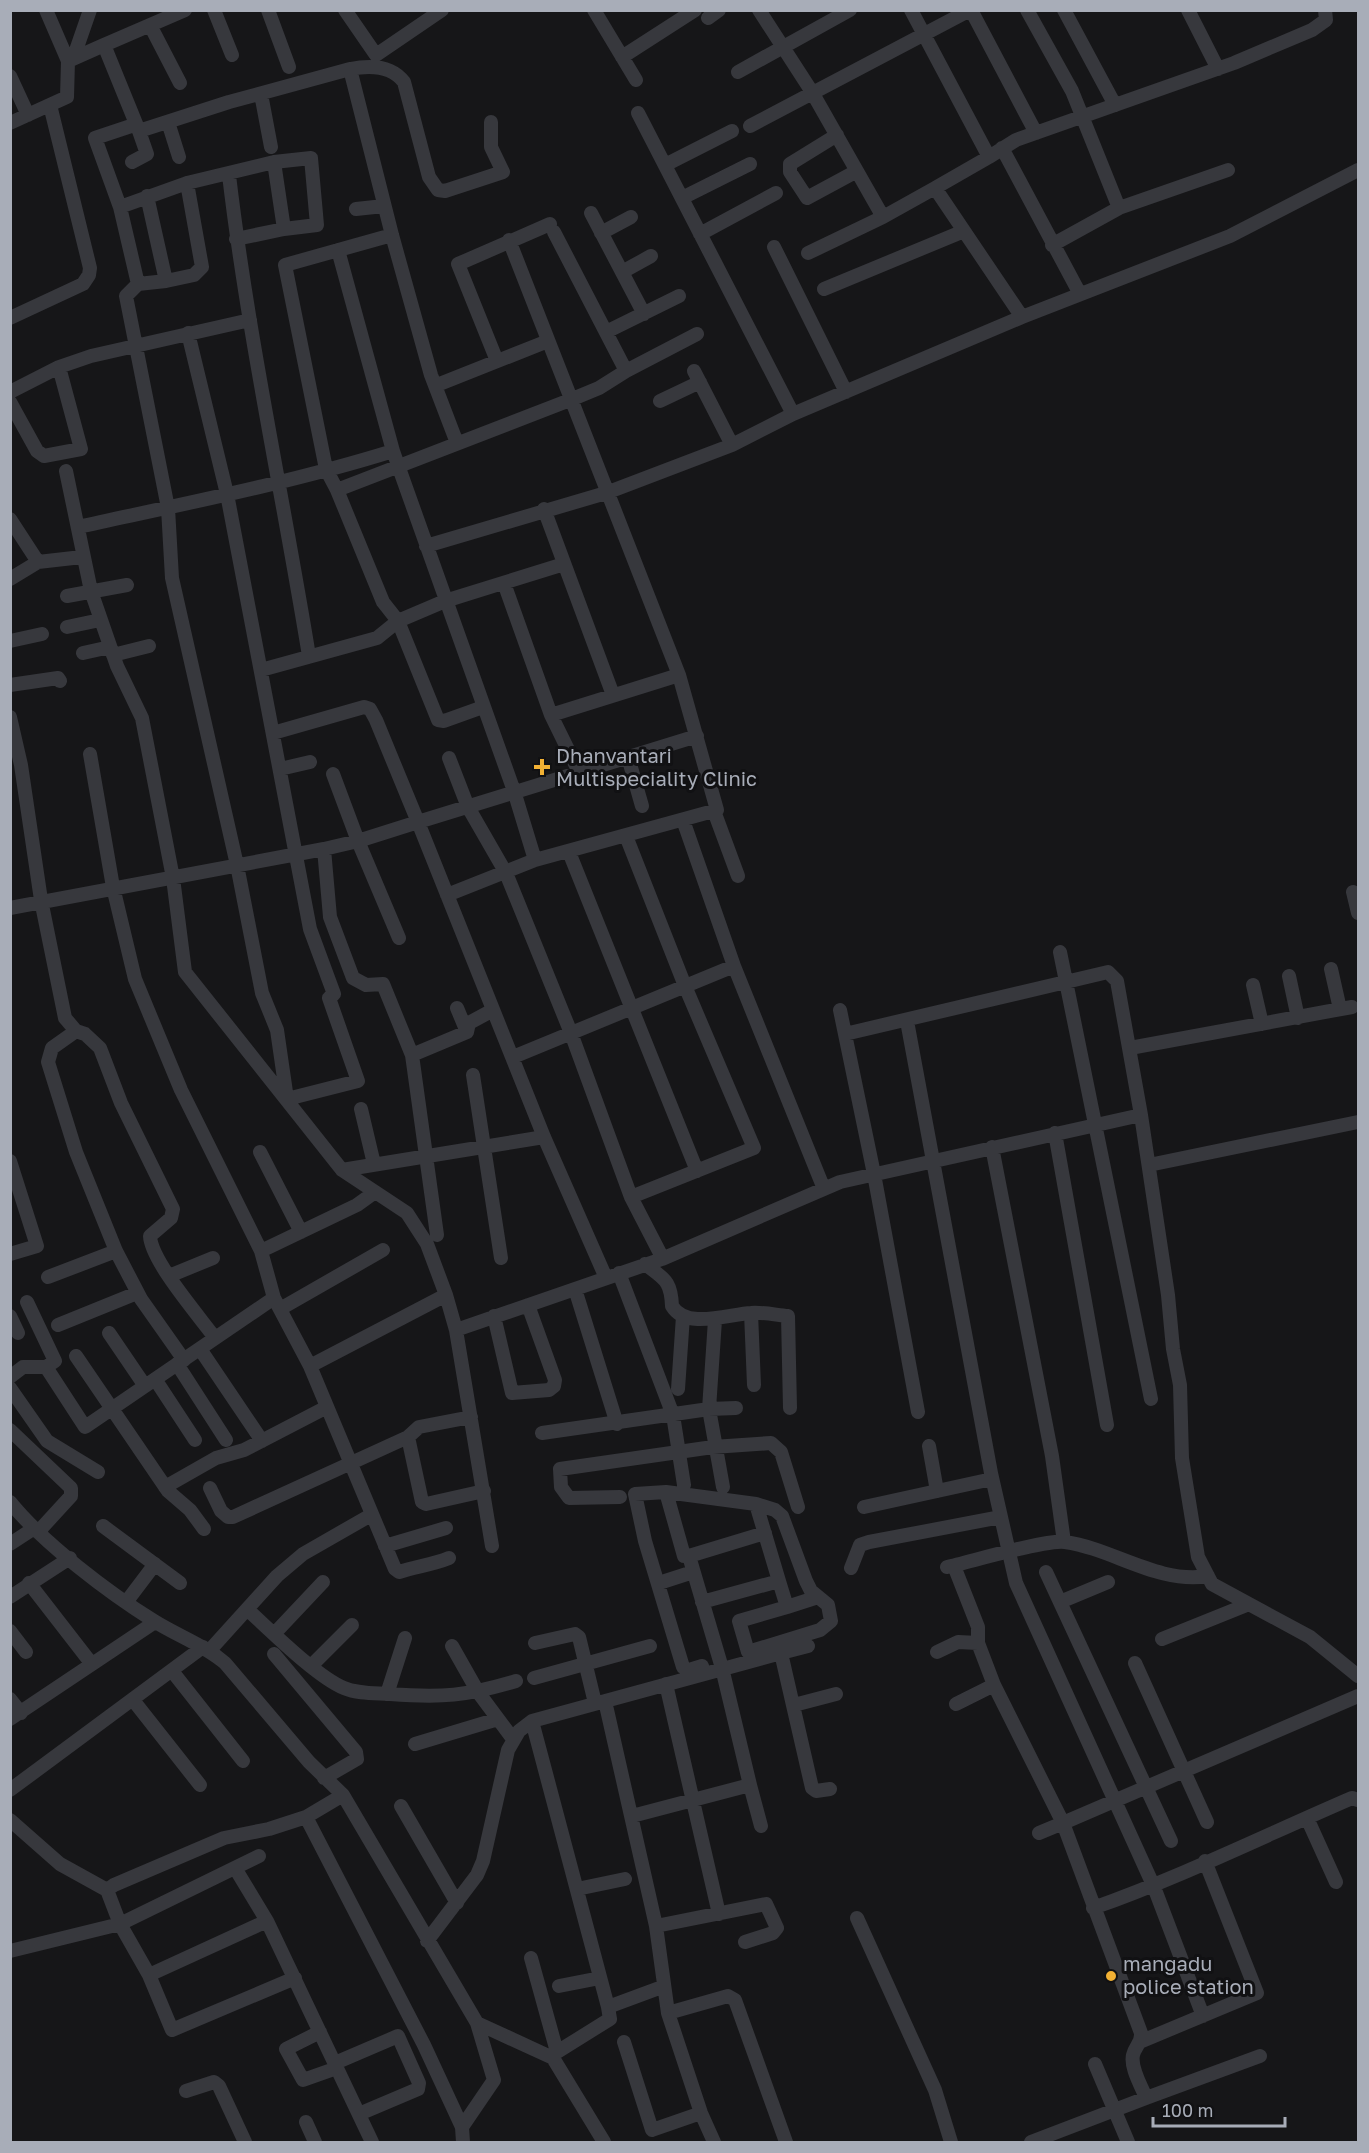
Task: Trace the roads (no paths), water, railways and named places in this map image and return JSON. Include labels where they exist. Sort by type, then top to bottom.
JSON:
[{"type":"street","points":[[46,10],[71,60]]},
{"type":"street","points":[[10,123],[67,97],[71,60],[90,10]]},
{"type":"street","points":[[71,60],[185,10]]},
{"type":"street","points":[[214,10],[232,55]]},
{"type":"street","points":[[268,10],[289,67]]},
{"type":"street","points":[[345,10],[376,55],[421,16],[442,10]]},
{"type":"street","points":[[594,10],[636,80]]},
{"type":"street","points":[[622,57],[695,10]]},
{"type":"street","points":[[759,10],[812,92],[883,217]]},
{"type":"street","points":[[738,72],[850,10]]},
{"type":"street","points":[[911,10],[989,157]]},
{"type":"street","points":[[750,126],[970,10],[1036,133]]},
{"type":"street","points":[[1027,10],[1072,91],[1119,208]]},
{"type":"street","points":[[1064,10],[1115,105]]},
{"type":"street","points":[[1188,10],[1218,69]]},
{"type":"street","points":[[808,253],[883,217],[1002,148],[1081,116],[1218,69],[1323,24],[1325,10]]},
{"type":"street","points":[[150,25],[180,83]]},
{"type":"street","points":[[104,45],[147,154],[132,162]]},
{"type":"street","points":[[138,284],[120,207],[95,138],[168,122],[261,93],[350,69],[360,67],[390,69],[404,82],[429,177],[438,190],[445,191],[502,172],[491,147],[491,122]]},
{"type":"street","points":[[350,69],[384,206],[431,375],[457,443]]},
{"type":"street","points":[[10,76],[28,115]]},
{"type":"street","points":[[261,93],[271,147]]},
{"type":"street","points":[[10,318],[83,284],[89,275],[90,268],[50,105]]},
{"type":"street","points":[[638,113],[793,414]]},
{"type":"street","points":[[168,122],[179,157]]},
{"type":"street","points":[[665,165],[732,131]]},
{"type":"street","points":[[837,135],[790,164],[790,172],[803,196],[809,198],[857,171]]},
{"type":"street","points":[[1002,148],[1080,294]]},
{"type":"street","points":[[120,207],[187,183],[229,175],[274,162],[311,158],[317,225],[236,239]]},
{"type":"street","points":[[274,162],[284,229]]},
{"type":"street","points":[[682,198],[750,164]]},
{"type":"street","points":[[1052,244],[1119,208],[1228,170]]},
{"type":"street","points":[[426,546],[544,509],[606,493],[732,445],[793,414],[1022,316],[1230,236],[1359,170]]},
{"type":"street","points":[[229,175],[236,239],[309,656]]},
{"type":"street","points":[[187,183],[202,267],[194,275],[138,284],[126,296],[168,508],[172,578],[237,865],[262,993],[277,1030],[288,1100]]},
{"type":"street","points":[[935,188],[1022,316]]},
{"type":"street","points":[[700,234],[776,193]]},
{"type":"street","points":[[147,196],[166,281]]},
{"type":"street","points":[[356,209],[384,206]]},
{"type":"street","points":[[591,213],[644,314]]},
{"type":"street","points":[[601,233],[631,217]]},
{"type":"street","points":[[497,361],[458,264],[509,240],[552,228],[626,371]]},
{"type":"street","points":[[824,289],[964,231]]},
{"type":"street","points":[[392,235],[285,266],[326,469],[337,490],[383,602],[398,621],[438,720],[444,721],[483,707]]},
{"type":"street","points":[[447,895],[535,860],[717,810],[679,675],[509,240]]},
{"type":"street","points":[[774,247],[846,392]]},
{"type":"street","points":[[338,250],[393,451],[514,791],[535,860]]},
{"type":"street","points":[[622,272],[651,256]]},
{"type":"street","points":[[606,332],[679,296]]},
{"type":"street","points":[[10,392],[59,367],[91,356],[250,320]]},
{"type":"street","points":[[188,333],[227,494],[310,928],[334,994],[329,998],[358,1081],[288,1100]]},
{"type":"street","points":[[337,490],[599,388],[626,371],[697,334]]},
{"type":"street","points":[[436,385],[548,341]]},
{"type":"street","points":[[10,402],[37,451],[44,456],[81,449],[59,367]]},
{"type":"street","points":[[660,401],[697,376],[732,445]]},
{"type":"street","points":[[78,527],[280,482],[393,451]]},
{"type":"street","points":[[66,471],[90,591],[112,651],[142,718],[173,878],[185,972],[342,1170],[407,1213],[427,1244],[456,1330],[492,1546]]},
{"type":"street","points":[[544,509],[613,695]]},
{"type":"street","points":[[10,519],[38,562]]},
{"type":"street","points":[[10,579],[38,562],[82,557]]},
{"type":"street","points":[[261,670],[377,638],[398,621],[445,601],[564,564]]},
{"type":"street","points":[[504,583],[551,715],[579,772]]},
{"type":"street","points":[[66,596],[128,585]]},
{"type":"street","points":[[67,627],[100,620]]},
{"type":"street","points":[[10,641],[42,634]]},
{"type":"street","points":[[83,653],[149,646]]},
{"type":"street","points":[[551,715],[679,675]]},
{"type":"street","points":[[10,685],[58,678],[60,681]]},
{"type":"street","points":[[273,733],[364,707],[370,709],[418,822],[544,1137],[606,1278]]},
{"type":"street","points":[[10,717],[21,765],[42,900],[65,1018],[76,1031],[85,1034],[100,1048],[121,1103],[173,1209],[171,1218],[150,1236],[155,1253],[169,1276],[215,1338]]},
{"type":"street","points":[[10,908],[42,900],[324,849],[698,736]]},
{"type":"street","points":[[90,754],[113,887],[135,980],[181,1089],[261,1251],[277,1303],[310,1366],[395,1569],[399,1572],[419,1565],[432,1565],[449,1558]]},
{"type":"street","points":[[628,757],[642,806]]},
{"type":"street","points":[[449,758],[468,807],[506,873],[571,1033],[631,1197],[662,1257]]},
{"type":"street","points":[[280,769],[310,762]]},
{"type":"street","points":[[333,774],[399,938]]},
{"type":"street","points":[[714,812],[738,876]]},
{"type":"street","points":[[683,820],[734,966],[824,1189]]},
{"type":"street","points":[[626,836],[685,986],[754,1148],[631,1197]]},
{"type":"street","points":[[324,849],[330,917],[353,978],[366,984],[382,984],[412,1055],[437,1235]]},
{"type":"street","points":[[569,852],[697,1171]]},
{"type":"street","points":[[1353,892],[1359,913]]},
{"type":"street","points":[[1060,952],[1151,1400]]},
{"type":"street","points":[[513,1057],[734,966]]},
{"type":"street","points":[[1130,1048],[1346,1008],[1330,969]]},
{"type":"street","points":[[845,1034],[1108,972],[1113,974],[1117,981],[1142,1115],[1173,1349],[1180,1385],[1182,1458],[1198,1557],[1212,1584],[1310,1636],[1359,1676]]},
{"type":"street","points":[[1289,976],[1298,1018]]},
{"type":"street","points":[[1253,985],[1262,1024]]},
{"type":"street","points":[[457,1008],[467,1032]]},
{"type":"street","points":[[467,1032],[469,1023],[493,1010]]},
{"type":"street","points":[[840,1010],[874,1174],[918,1412]]},
{"type":"street","points":[[907,1021],[992,1479],[1008,1553],[1028,1614],[1154,1887],[1203,2016]]},
{"type":"street","points":[[76,1031],[52,1048],[48,1062],[76,1152],[116,1251],[137,1293],[181,1362],[226,1440]]},
{"type":"street","points":[[412,1055],[467,1032]]},
{"type":"street","points":[[473,1075],[501,1258]]},
{"type":"street","points":[[361,1109],[374,1164]]},
{"type":"street","points":[[456,1330],[645,1264],[840,1182],[1142,1115]]},
{"type":"street","points":[[1149,1165],[1359,1122]]},
{"type":"street","points":[[1055,1133],[1107,1425]]},
{"type":"street","points":[[342,1170],[544,1137]]},
{"type":"street","points":[[992,1148],[1052,1456],[1064,1542]]},
{"type":"street","points":[[260,1152],[301,1232]]},
{"type":"street","points":[[10,1161],[37,1246],[10,1254]]},
{"type":"street","points":[[261,1251],[357,1204],[375,1192]]},
{"type":"street","points":[[46,1367],[85,1426],[215,1338],[277,1303],[384,1250]]},
{"type":"street","points":[[48,1277],[116,1251]]},
{"type":"street","points":[[169,1276],[213,1258]]},
{"type":"street","points":[[645,1264],[667,1281],[671,1289],[672,1306],[683,1316],[715,1320],[751,1313],[788,1316],[790,1408]]},
{"type":"street","points":[[619,1272],[673,1415],[684,1485]]},
{"type":"street","points":[[575,1289],[616,1424]]},
{"type":"street","points":[[58,1325],[137,1293]]},
{"type":"street","points":[[310,1366],[446,1295]]},
{"type":"street","points":[[10,1377],[23,1367],[46,1367],[55,1361],[27,1302]]},
{"type":"street","points":[[494,1317],[512,1393],[549,1390],[554,1386],[555,1380],[528,1305]]},
{"type":"street","points":[[751,1313],[754,1385]]},
{"type":"street","points":[[10,1316],[18,1333]]},
{"type":"street","points":[[678,1389],[683,1316]]},
{"type":"street","points":[[715,1320],[709,1409],[713,1447],[723,1487]]},
{"type":"street","points":[[109,1333],[195,1440]]},
{"type":"street","points":[[200,1349],[262,1441]]},
{"type":"street","points":[[76,1356],[165,1487],[190,1509],[204,1529]]},
{"type":"street","points":[[10,1388],[46,1441],[98,1472]]},
{"type":"street","points":[[165,1487],[216,1458],[244,1450],[327,1407]]},
{"type":"street","points":[[542,1433],[709,1409],[736,1408]]},
{"type":"street","points":[[210,1488],[221,1511],[228,1517],[233,1517],[408,1437],[419,1427],[471,1417]]},
{"type":"street","points":[[10,1430],[71,1488],[71,1496],[35,1530],[10,1544]]},
{"type":"street","points":[[408,1437],[422,1502],[426,1504],[484,1491]]},
{"type":"street","points":[[620,1497],[569,1498],[561,1487],[560,1469],[762,1441],[777,1447],[798,1507]]},
{"type":"street","points":[[929,1446],[937,1491]]},
{"type":"street","points":[[864,1507],[992,1479]]},
{"type":"street","points":[[666,1492],[684,1557],[765,1533]]},
{"type":"street","points":[[808,1646],[688,1670],[682,1667],[645,1541],[635,1494],[666,1492],[756,1504],[775,1510],[788,1524],[810,1591],[818,1597],[828,1605],[831,1622],[826,1626],[748,1652],[739,1621],[818,1597]]},
{"type":"street","points":[[10,1502],[35,1530],[155,1622],[206,1648],[225,1663],[324,1778],[343,1795],[477,2023],[494,2080],[462,2127]]},
{"type":"street","points":[[756,1504],[787,1607]]},
{"type":"street","points":[[10,1790],[206,1648],[248,1610],[277,1576],[303,1554],[371,1515]]},
{"type":"street","points":[[851,1568],[860,1545],[1000,1517]]},
{"type":"street","points":[[103,1526],[180,1583]]},
{"type":"street","points":[[385,1546],[446,1528]]},
{"type":"street","points":[[1142,2040],[1063,1823],[994,1685],[978,1643],[978,1628],[951,1566],[1064,1542],[1159,1572],[1188,1577],[1208,1576]]},
{"type":"street","points":[[688,1556],[721,1664],[761,1826]]},
{"type":"street","points":[[10,1597],[70,1557]]},
{"type":"street","points":[[127,1601],[155,1564]]},
{"type":"street","points":[[658,1583],[693,1572]]},
{"type":"street","points":[[1046,1572],[1171,1841]]},
{"type":"street","points":[[702,1602],[779,1581]]},
{"type":"street","points":[[274,1634],[323,1582]]},
{"type":"street","points":[[1060,1602],[1108,1582]]},
{"type":"street","points":[[29,1583],[91,1663]]},
{"type":"street","points":[[1162,1640],[1249,1604]]},
{"type":"street","points":[[248,1610],[274,1634],[343,1688],[427,1697],[478,1692],[516,1681]]},
{"type":"street","points":[[10,1699],[16,1716],[91,1663],[155,1622]]},
{"type":"street","points":[[312,1665],[352,1625]]},
{"type":"street","points":[[10,1631],[26,1652]]},
{"type":"street","points":[[535,1643],[574,1634],[581,1642],[632,1816],[656,1926],[662,1987],[668,2013],[701,2113],[714,2142]]},
{"type":"street","points":[[387,1694],[405,1638]]},
{"type":"street","points":[[937,1652],[958,1642],[978,1643]]},
{"type":"street","points":[[452,1646],[478,1692],[513,1739]]},
{"type":"street","points":[[534,1678],[650,1647]]},
{"type":"street","points":[[781,1653],[812,1788],[816,1791],[830,1789]]},
{"type":"street","points":[[274,1654],[356,1752],[357,1759],[324,1778]]},
{"type":"street","points":[[1135,1663],[1207,1822]]},
{"type":"street","points":[[427,1941],[477,1875],[483,1861],[508,1750],[513,1739],[532,1721],[666,1684],[721,1664]]},
{"type":"street","points":[[172,1671],[243,1761]]},
{"type":"street","points":[[666,1684],[719,1914]]},
{"type":"street","points":[[956,1704],[994,1685]]},
{"type":"street","points":[[794,1705],[836,1694]]},
{"type":"street","points":[[1039,1833],[1359,1696]]},
{"type":"street","points":[[133,1700],[200,1785]]},
{"type":"street","points":[[415,1744],[498,1719]]},
{"type":"street","points":[[532,1721],[610,2019],[555,2055]]},
{"type":"street","points":[[632,1816],[750,1785]]},
{"type":"street","points":[[107,1890],[224,1839],[306,1817],[343,1795]]},
{"type":"street","points":[[1093,1908],[1154,1887],[1205,1862],[1352,1798],[1359,1800]]},
{"type":"street","points":[[401,1806],[457,1904]]},
{"type":"street","points":[[306,1817],[366,1930],[462,2127],[464,2142]]},
{"type":"street","points":[[1307,1818],[1336,1882]]},
{"type":"street","points":[[10,1820],[60,1864],[107,1890],[120,1924],[149,1975],[172,2030],[295,1977]]},
{"type":"street","points":[[10,1950],[120,1924],[259,1856]]},
{"type":"street","points":[[1146,2098],[1133,2064],[1133,2054],[1142,2040],[1257,1993],[1205,1862]]},
{"type":"street","points":[[235,1868],[267,1921],[372,2142]]},
{"type":"street","points":[[577,1889],[625,1879]]},
{"type":"street","points":[[656,1926],[763,1903],[770,1908],[777,1928],[773,1933],[745,1942]]},
{"type":"street","points":[[857,1918],[935,2090],[951,2142]]},
{"type":"street","points":[[149,1975],[267,1921]]},
{"type":"street","points":[[531,1958],[555,2055],[604,2142]]},
{"type":"street","points":[[559,1986],[600,1978]]},
{"type":"street","points":[[608,2007],[662,1987]]},
{"type":"street","points":[[668,2013],[728,1996],[735,2000],[786,2142]]},
{"type":"street","points":[[477,2023],[555,2055]]},
{"type":"street","points":[[320,2032],[286,2049],[303,2080],[398,2036],[419,2083],[418,2089],[359,2114]]},
{"type":"street","points":[[624,2042],[652,2130],[701,2113]]},
{"type":"street","points":[[1031,2142],[1061,2137],[1114,2110],[1260,2056]]},
{"type":"street","points":[[1095,2064],[1128,2142]]},
{"type":"street","points":[[186,2091],[214,2082],[219,2086],[245,2142]]},
{"type":"street","points":[[306,2122],[315,2142]]},
{"type":"place","name":"Dhanvantari Multispeciality Clinic","points":[[542,767]]},
{"type":"place","name":"mangadu police station","points":[[1111,1976]]}]
